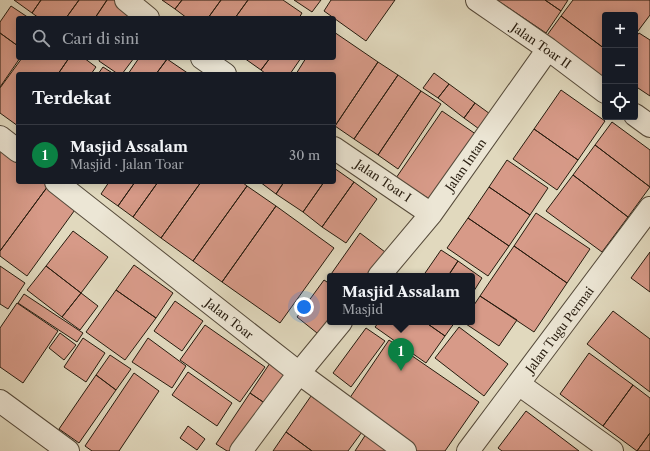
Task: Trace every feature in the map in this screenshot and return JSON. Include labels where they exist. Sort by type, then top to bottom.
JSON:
[{"type":"street","points":[[126,0],[146,16]]},
{"type":"street","name":"Jalan Toar II","points":[[477,0],[548,49],[602,90]]},
{"type":"street","name":"Jalan Intan","points":[[382,273],[431,214],[548,49]]},
{"type":"street","points":[[205,60],[223,72]]},
{"type":"street","points":[[638,117],[650,126]]},
{"type":"street","points":[[0,136],[16,149]]},
{"type":"street","name":"Jalan Toar I","points":[[336,149],[431,214]]},
{"type":"street","name":"Jalan Toar","points":[[59,184],[299,373],[405,451]]},
{"type":"street","name":"Jalan Tugu Permai","points":[[468,451],[650,208]]},
{"type":"street","points":[[241,451],[299,373],[339,325]]},
{"type":"street","points":[[527,390],[612,451]]},
{"type":"street","points":[[0,401],[68,451]]},
{"type":"building","points":[[14,0],[41,0],[32,13]]},
{"type":"building","points":[[41,0],[79,0],[67,16],[36,16],[32,13]]},
{"type":"building","points":[[79,0],[107,0],[96,16],[67,16]]},
{"type":"building","points":[[107,0],[119,0],[135,11],[131,16],[96,16]]},
{"type":"building","points":[[162,0],[182,0],[175,9]]},
{"type":"building","points":[[182,0],[221,0],[209,16],[184,16],[175,9]]},
{"type":"building","points":[[221,0],[248,0],[236,16],[209,16]]},
{"type":"building","points":[[248,0],[283,0],[302,13],[300,16],[236,16]]},
{"type":"building","points":[[294,0],[321,0],[312,12]]},
{"type":"building","points":[[331,0],[395,0],[366,41],[336,20],[336,16],[331,16],[324,11]]},
{"type":"building","points":[[497,0],[545,0],[561,11],[546,33]]},
{"type":"building","points":[[545,0],[568,0],[561,11]]},
{"type":"building","points":[[573,0],[650,0],[650,15],[638,31],[638,12],[602,12],[602,47],[561,16]]},
{"type":"building","points":[[11,6],[26,16],[16,16],[16,45],[0,33],[0,22]]},
{"type":"building","points":[[561,16],[602,47],[602,80],[545,38]]},
{"type":"building","points":[[0,33],[16,45],[16,60],[19,60],[0,87]]},
{"type":"building","points":[[336,33],[378,62],[336,125],[336,72],[297,72],[305,60],[336,60]]},
{"type":"building","points":[[639,33],[650,40],[650,96],[638,88]]},
{"type":"building","points":[[21,60],[68,60],[59,72],[16,72],[16,125],[0,113],[0,88]]},
{"type":"building","points":[[68,60],[87,60],[96,67],[92,72],[59,72]]},
{"type":"building","points":[[132,60],[124,72],[115,72],[99,61]]},
{"type":"building","points":[[138,60],[166,60],[158,72],[129,72]]},
{"type":"building","points":[[166,60],[168,60],[186,72],[157,72]]},
{"type":"building","points":[[247,60],[268,60],[261,70]]},
{"type":"building","points":[[268,60],[300,60],[291,72],[264,72],[261,70]]},
{"type":"building","points":[[378,62],[398,75],[354,139],[336,127]]},
{"type":"building","points":[[103,67],[111,72],[99,72]]},
{"type":"building","points":[[434,73],[449,84],[438,98],[423,88]]},
{"type":"building","points":[[398,75],[421,91],[378,155],[354,139]]},
{"type":"building","points":[[449,84],[475,103],[464,118],[438,98]]},
{"type":"building","points":[[561,90],[605,121],[578,160],[534,129]]},
{"type":"building","points":[[421,91],[441,104],[398,169],[378,155]]},
{"type":"building","points":[[475,103],[497,119],[486,134],[464,118]]},
{"type":"building","points":[[442,111],[483,139],[434,202],[396,178]]},
{"type":"building","points":[[612,122],[650,150],[650,187],[595,145]]},
{"type":"building","points":[[534,129],[578,160],[557,190],[513,159]]},
{"type":"building","points":[[595,145],[650,187],[628,217],[573,175]]},
{"type":"building","points":[[0,151],[16,163],[16,184],[46,184],[48,186],[0,251]]},
{"type":"building","points":[[507,160],[548,188],[530,215],[489,187]]},
{"type":"building","points":[[336,169],[354,182],[322,227],[303,212],[323,184],[336,184]]},
{"type":"building","points":[[573,175],[628,217],[602,252],[546,211]]},
{"type":"building","points":[[354,182],[377,199],[346,243],[322,227]]},
{"type":"building","points":[[108,184],[134,184],[118,206],[101,194]]},
{"type":"building","points":[[134,184],[157,184],[133,217],[118,206]]},
{"type":"building","points":[[157,184],[200,184],[161,238],[133,217]]},
{"type":"building","points":[[200,184],[244,184],[247,186],[193,261],[161,238]]},
{"type":"building","points":[[263,184],[283,184],[276,194]]},
{"type":"building","points":[[283,184],[323,184],[303,212],[276,194]]},
{"type":"building","points":[[48,186],[77,207],[27,276],[0,256],[0,251]]},
{"type":"building","points":[[247,186],[276,206],[222,282],[193,261]]},
{"type":"building","points":[[489,187],[530,215],[509,246],[468,218]]},
{"type":"building","points":[[276,206],[334,248],[280,323],[222,282]]},
{"type":"building","points":[[536,213],[590,249],[567,283],[514,246]]},
{"type":"building","points":[[468,218],[509,246],[488,276],[447,248]]},
{"type":"building","points":[[73,231],[108,257],[81,293],[46,266]]},
{"type":"building","points":[[360,233],[389,255],[372,273],[332,273]]},
{"type":"building","points":[[514,246],[567,283],[534,332],[480,296]]},
{"type":"building","points":[[441,250],[458,261],[450,273],[425,273]]},
{"type":"building","points":[[650,252],[650,292],[631,278]]},
{"type":"building","points":[[458,261],[475,273],[450,273]]},
{"type":"building","points":[[134,265],[173,293],[156,318],[116,290]]},
{"type":"building","points":[[0,266],[25,283],[8,309],[0,304]]},
{"type":"building","points":[[46,266],[81,293],[62,317],[27,290]]},
{"type":"building","points":[[475,273],[482,278],[475,289]]},
{"type":"building","points":[[324,280],[327,282],[327,325],[328,325],[322,337],[297,317]]},
{"type":"building","points":[[116,290],[156,318],[125,360],[86,332]]},
{"type":"building","points":[[81,293],[98,306],[80,330],[62,317]]},
{"type":"building","points":[[24,294],[83,333],[77,342],[18,303]]},
{"type":"building","points":[[480,296],[517,320],[499,346],[468,325],[475,325],[475,304]]},
{"type":"building","points":[[175,301],[203,321],[182,351],[154,331]]},
{"type":"building","points":[[17,303],[58,331],[23,383],[0,367],[0,328]]},
{"type":"building","points":[[613,311],[650,339],[650,392],[587,344]]},
{"type":"building","points":[[205,325],[265,367],[240,402],[180,360]]},
{"type":"building","points":[[377,325],[429,325],[445,336],[426,363],[375,327]]},
{"type":"building","points":[[429,325],[453,325],[445,336]]},
{"type":"building","points":[[459,327],[508,364],[484,396],[435,358]]},
{"type":"building","points":[[366,328],[385,341],[351,387],[333,373]]},
{"type":"building","points":[[60,333],[76,345],[64,360],[49,348]]},
{"type":"building","points":[[83,338],[105,353],[86,382],[64,367]]},
{"type":"building","points":[[148,338],[186,366],[172,388],[132,362]]},
{"type":"building","points":[[389,340],[479,402],[445,451],[412,451],[345,405]]},
{"type":"building","points":[[589,353],[633,385],[603,426],[560,394]]},
{"type":"building","points":[[110,355],[131,369],[116,390],[96,375]]},
{"type":"building","points":[[270,363],[289,376],[269,406],[250,393]]},
{"type":"building","points":[[188,372],[232,403],[217,426],[172,395]]},
{"type":"building","points":[[134,373],[159,391],[119,451],[92,451],[85,446]]},
{"type":"building","points":[[96,375],[116,390],[79,443],[59,429]]},
{"type":"building","points":[[633,385],[650,398],[650,433],[637,451],[603,426]]},
{"type":"building","points":[[250,393],[269,406],[239,451],[227,451],[216,444]]},
{"type":"building","points":[[311,396],[362,432],[348,451],[312,451],[286,432]]},
{"type":"building","points":[[526,411],[579,451],[502,451],[498,448]]},
{"type":"building","points":[[188,426],[205,439],[197,450],[180,438]]},
{"type":"building","points":[[368,431],[398,451],[355,451]]},
{"type":"building","points":[[286,432],[312,451],[273,451]]},
{"type":"building","points":[[650,433],[650,451],[637,451]]},
{"type":"place","name":"Masjid Assalam","points":[[401,371]]}]
